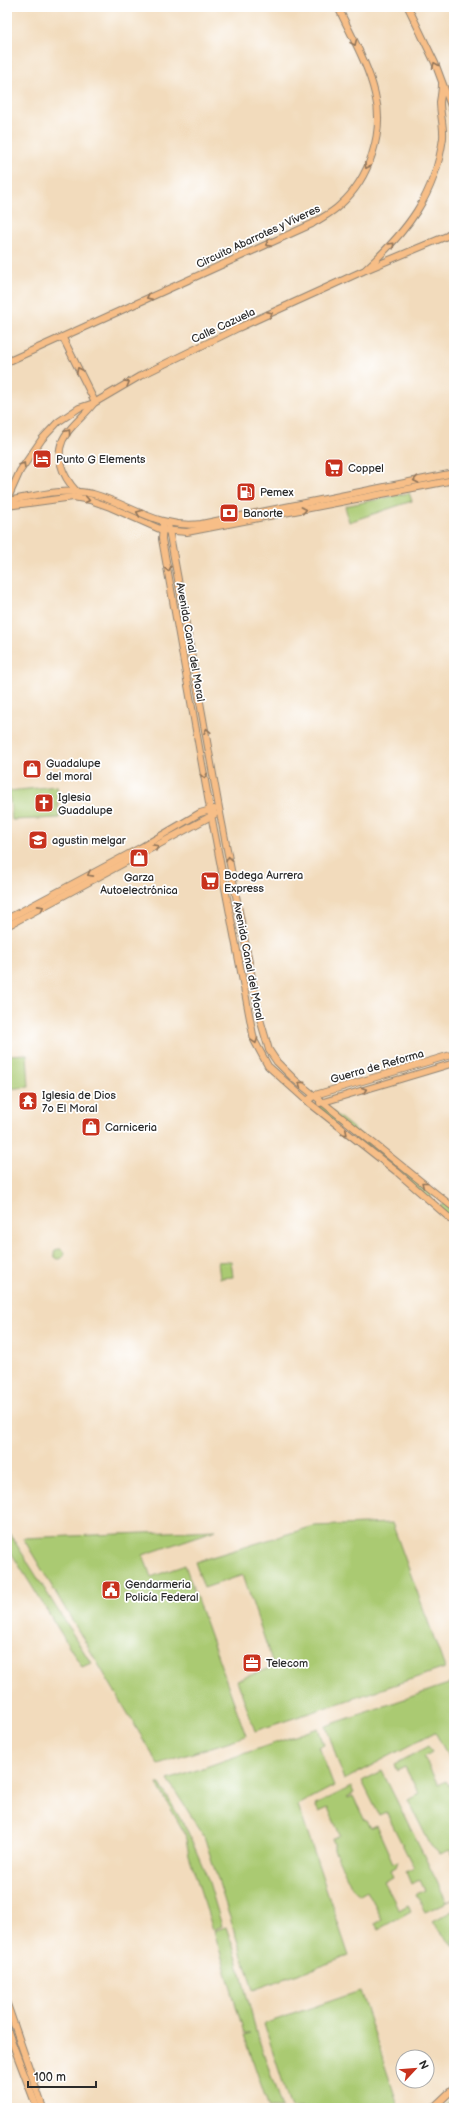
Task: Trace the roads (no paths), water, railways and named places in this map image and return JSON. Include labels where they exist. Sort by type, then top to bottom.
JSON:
[{"type":"main road","name":"Circuito Abarrotes y Víveres","points":[[7,362],[63,338],[312,224],[336,209],[347,198],[359,183],[374,149],[378,111],[376,94],[370,78],[338,7]]},
{"type":"main road","points":[[408,7],[454,114]]},
{"type":"main road","name":"Calle Cazuela","points":[[363,271],[398,238],[410,223],[429,192],[440,156],[443,137],[440,103],[442,84]]},
{"type":"main road","name":"Calle Cazuela","points":[[7,501],[20,471],[42,439],[58,422],[84,405],[94,402],[140,376],[363,271],[451,236],[454,230]]},
{"type":"main road","points":[[63,338],[94,402]]},
{"type":"main road","name":"Calle Cazuela","points":[[77,492],[63,474],[60,464],[62,442],[66,433],[94,402]]},
{"type":"main road","points":[[7,506],[73,497],[90,500],[166,523],[186,526],[454,473]]},
{"type":"main road","points":[[7,501],[52,493],[77,492],[92,494],[162,530],[169,532],[202,530],[454,480]]},
{"type":"main road","name":"Avenida Canal del Moral","points":[[166,523],[162,530],[211,812],[254,1040],[268,1066],[314,1107],[396,1172],[454,1222]]},
{"type":"main road","name":"Avenida Canal del Moral","points":[[166,523],[169,532],[207,731],[219,810],[265,1040],[280,1065],[323,1102],[454,1208]]},
{"type":"main road","points":[[7,919],[140,848],[200,813],[219,810]]},
{"type":"main road","points":[[7,926],[158,846],[211,812]]},
{"type":"main road","name":"Guerra de Reforma","points":[[307,1101],[315,1095],[454,1054]]},
{"type":"main road","name":"Guerra de Reforma","points":[[314,1107],[323,1102],[454,1063]]},
{"type":"main road","points":[[7,2004],[43,2108]]},
{"type":"main road","points":[[7,2029],[37,2108]]},
{"type":"main road","points":[[433,2108],[454,2088]]},
{"type":"place","name":"Punto G Elements","points":[[42,459]]},
{"type":"place","name":"Coppel","points":[[334,468]]},
{"type":"place","name":"Pemex","points":[[246,492]]},
{"type":"place","name":"Banorte","points":[[229,513]]},
{"type":"place","name":"Guadalupe del moral","points":[[32,769]]},
{"type":"place","name":"Iglesia Guadalupe","points":[[44,803]]},
{"type":"place","name":"agustin melgar","points":[[38,840]]},
{"type":"place","name":"Garza Autoelectrónica","points":[[139,858]]},
{"type":"place","name":"Bodega Aurrera Express","points":[[210,881]]},
{"type":"place","name":"Iglesia de Dios 7o El Moral","points":[[28,1101]]},
{"type":"place","name":"Carniceria","points":[[91,1127]]},
{"type":"place","name":"Gendarmeria Policía Federal","points":[[111,1590]]},
{"type":"place","name":"Telecom","points":[[252,1663]]}]
